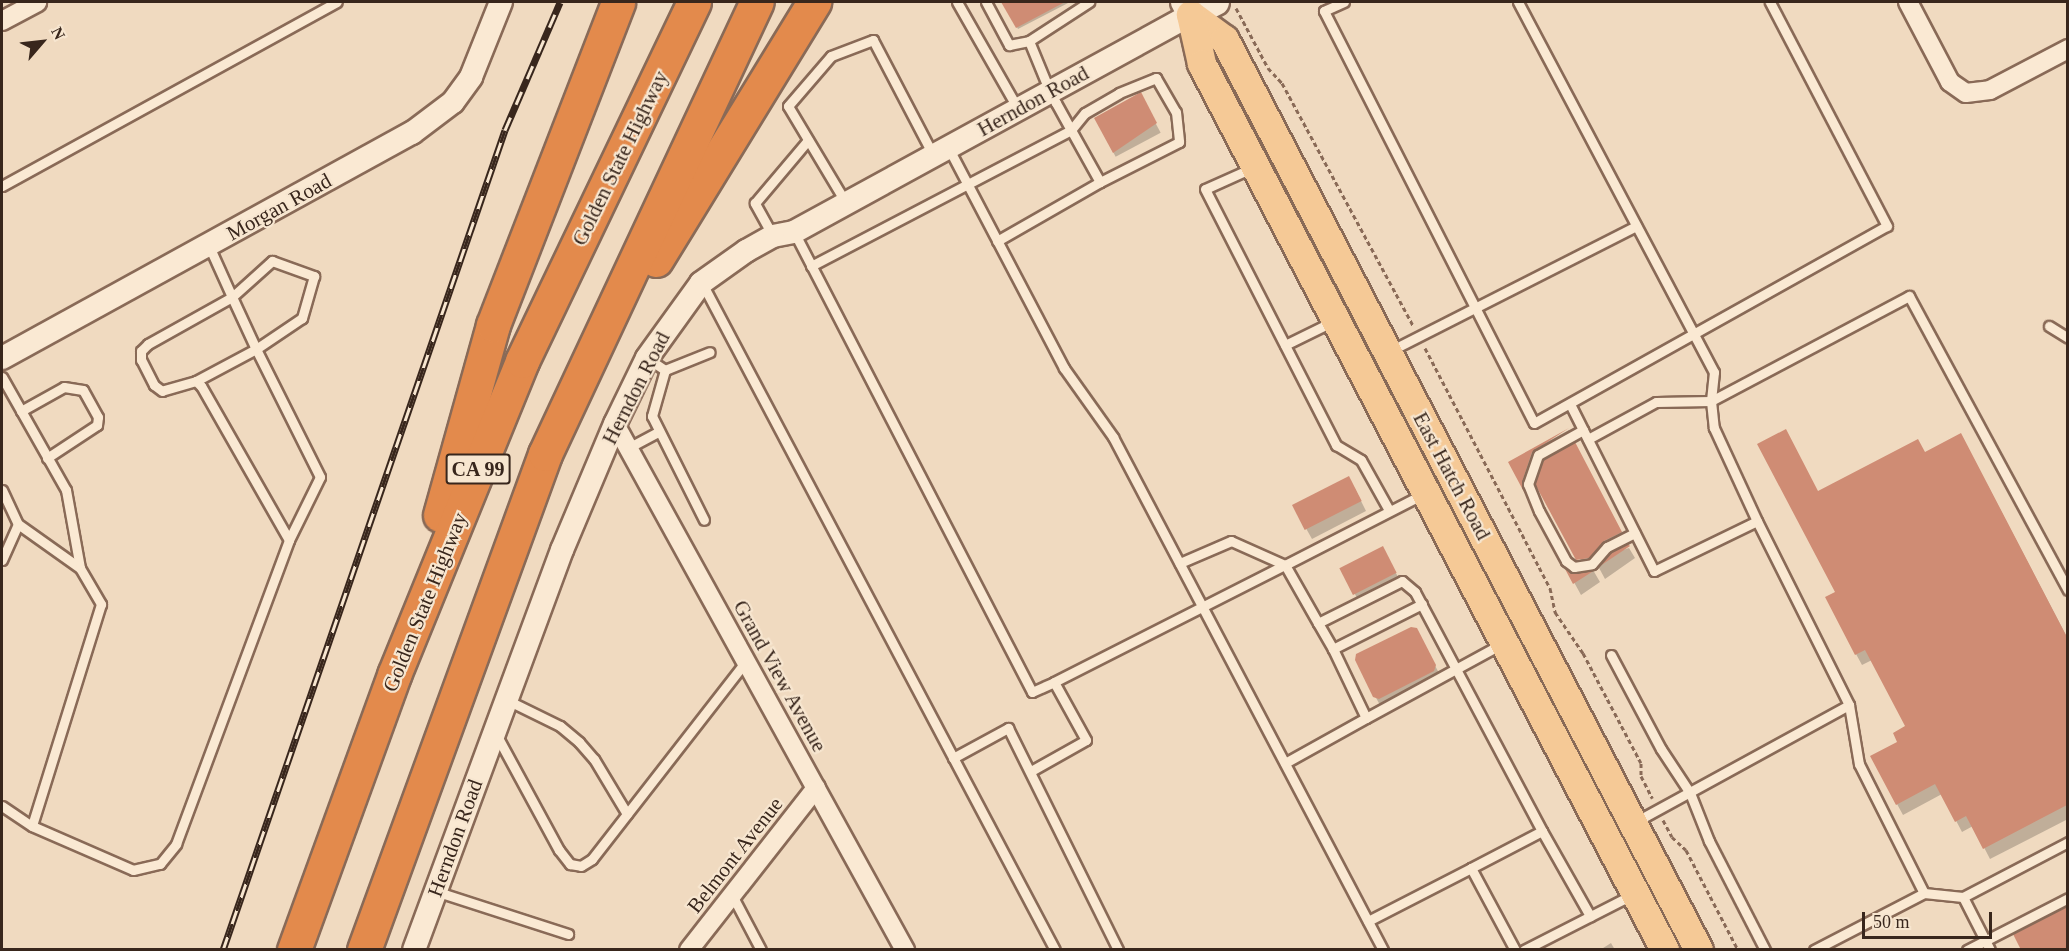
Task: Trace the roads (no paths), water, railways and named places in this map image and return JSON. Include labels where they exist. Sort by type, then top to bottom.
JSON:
[{"type":"highway","points":[[394,675],[494,325],[618,2]]},
{"type":"highway","points":[[617,163],[677,2]]},
{"type":"highway","name":"Golden State Highway","points":[[294,950],[394,675],[522,361],[694,2]]},
{"type":"highway","name":"CA 99","points":[[364,950],[545,454],[757,2]]},
{"type":"highway","points":[[594,351],[670,239],[814,2]]},
{"type":"main road","name":"Herndon Road","points":[[1187,8],[1216,2]]},
{"type":"main road","name":"East Hatch Road","points":[[1187,8],[1202,64],[1665,950]]},
{"type":"main road","name":"East Hatch Road","points":[[1187,8],[1225,40],[1699,950]]},
{"type":"street","points":[[2,21],[37,2]]},
{"type":"street","name":"Morgan Road","points":[[2,358],[412,134],[453,102],[471,77],[501,2]]},
{"type":"street","points":[[1908,2],[1950,82],[1966,93],[1990,90],[2067,49]]},
{"type":"street","name":"Herndon Road","points":[[414,950],[495,731],[615,424],[656,364],[701,283],[784,234],[846,203],[1050,92],[1187,8]]},
{"type":"street","name":"Grand View Avenue","points":[[615,424],[905,950]]},
{"type":"street","name":"Belmont Avenue","points":[[689,950],[816,788]]},
{"type":"lane","points":[[2,186],[337,2]]},
{"type":"lane","points":[[957,2],[1018,109]]},
{"type":"lane","points":[[986,2],[1009,45],[1029,41],[1089,2]]},
{"type":"lane","points":[[1344,2],[1324,11],[1534,423],[1695,336],[1887,226],[1770,2]]},
{"type":"lane","points":[[1520,2],[1714,372],[1711,400],[1714,428],[1757,521],[1850,705],[1859,764],[1924,893]]},
{"type":"lane","points":[[846,203],[788,106],[831,56],[873,40],[941,151],[967,183],[1064,368],[1113,437],[1383,950]]},
{"type":"lane","points":[[1029,41],[1050,92],[1100,182]]},
{"type":"lane","points":[[811,266],[1071,130],[1085,113],[1119,93],[1156,78],[1176,112],[1179,142],[1100,182],[998,241]]},
{"type":"lane","points":[[808,140],[755,203],[811,266],[1032,692],[1426,492]]},
{"type":"lane","points":[[1256,167],[1205,189],[1336,445],[1362,460],[1389,510]]},
{"type":"lane","points":[[1388,352],[1476,310],[1636,226]]},
{"type":"lane","points":[[2,806],[32,826],[133,870],[160,864],[176,844],[289,540],[321,477],[256,349],[209,246]]},
{"type":"lane","points":[[272,261],[314,276],[302,318],[256,349],[196,381],[162,391],[154,385],[141,360],[141,351],[232,297],[272,261]]},
{"type":"lane","points":[[701,283],[1055,950]]},
{"type":"lane","points":[[1635,533],[1607,547],[1592,564],[1574,567],[1566,561],[1539,511],[1528,484],[1538,455],[1656,402],[1711,400],[1909,296],[2067,590]]},
{"type":"lane","points":[[1285,345],[1336,320]]},
{"type":"lane","points":[[2049,326],[2067,338]]},
{"type":"lane","points":[[704,520],[652,416],[656,364],[710,352]]},
{"type":"lane","points":[[2,377],[66,490],[80,568],[101,604],[32,826]]},
{"type":"lane","points":[[196,381],[289,540]]},
{"type":"lane","points":[[21,411],[64,387],[83,390],[98,417],[97,425],[47,458]]},
{"type":"lane","points":[[1570,404],[1654,571],[1757,521]]},
{"type":"lane","points":[[628,448],[658,432]]},
{"type":"lane","points":[[2,490],[18,524],[80,568]]},
{"type":"lane","points":[[2,560],[18,524]]},
{"type":"lane","points":[[1180,563],[1231,541],[1285,565],[1333,649],[1366,718]]},
{"type":"lane","points":[[1318,623],[1402,581],[1422,604],[1542,831],[1590,916]]},
{"type":"lane","points":[[1333,649],[1422,604]]},
{"type":"lane","points":[[1285,763],[1505,643]]},
{"type":"lane","points":[[1611,655],[1661,749],[1690,793],[1709,841],[1765,950]]},
{"type":"lane","points":[[495,731],[570,864],[581,866],[592,859],[746,661]]},
{"type":"lane","points":[[1030,771],[1086,740],[1054,682]]},
{"type":"lane","points":[[507,700],[560,726],[579,742],[627,814]]},
{"type":"lane","points":[[1632,823],[1850,705]]},
{"type":"lane","points":[[953,758],[1008,728],[1118,950]]},
{"type":"lane","points":[[1368,921],[1542,831]]},
{"type":"lane","points":[[1814,950],[1924,893],[1963,897],[2067,842]]},
{"type":"lane","points":[[1471,868],[1515,950]]},
{"type":"lane","points":[[435,891],[567,934]]},
{"type":"lane","points":[[1524,950],[1635,893]]},
{"type":"lane","points":[[732,895],[760,950]]},
{"type":"lane","points":[[1963,897],[1987,945]]},
{"type":"lane","points":[[1967,950],[1987,945],[2067,898]]},
{"type":"railway","points":[[223,950],[505,130],[560,2]]}]
